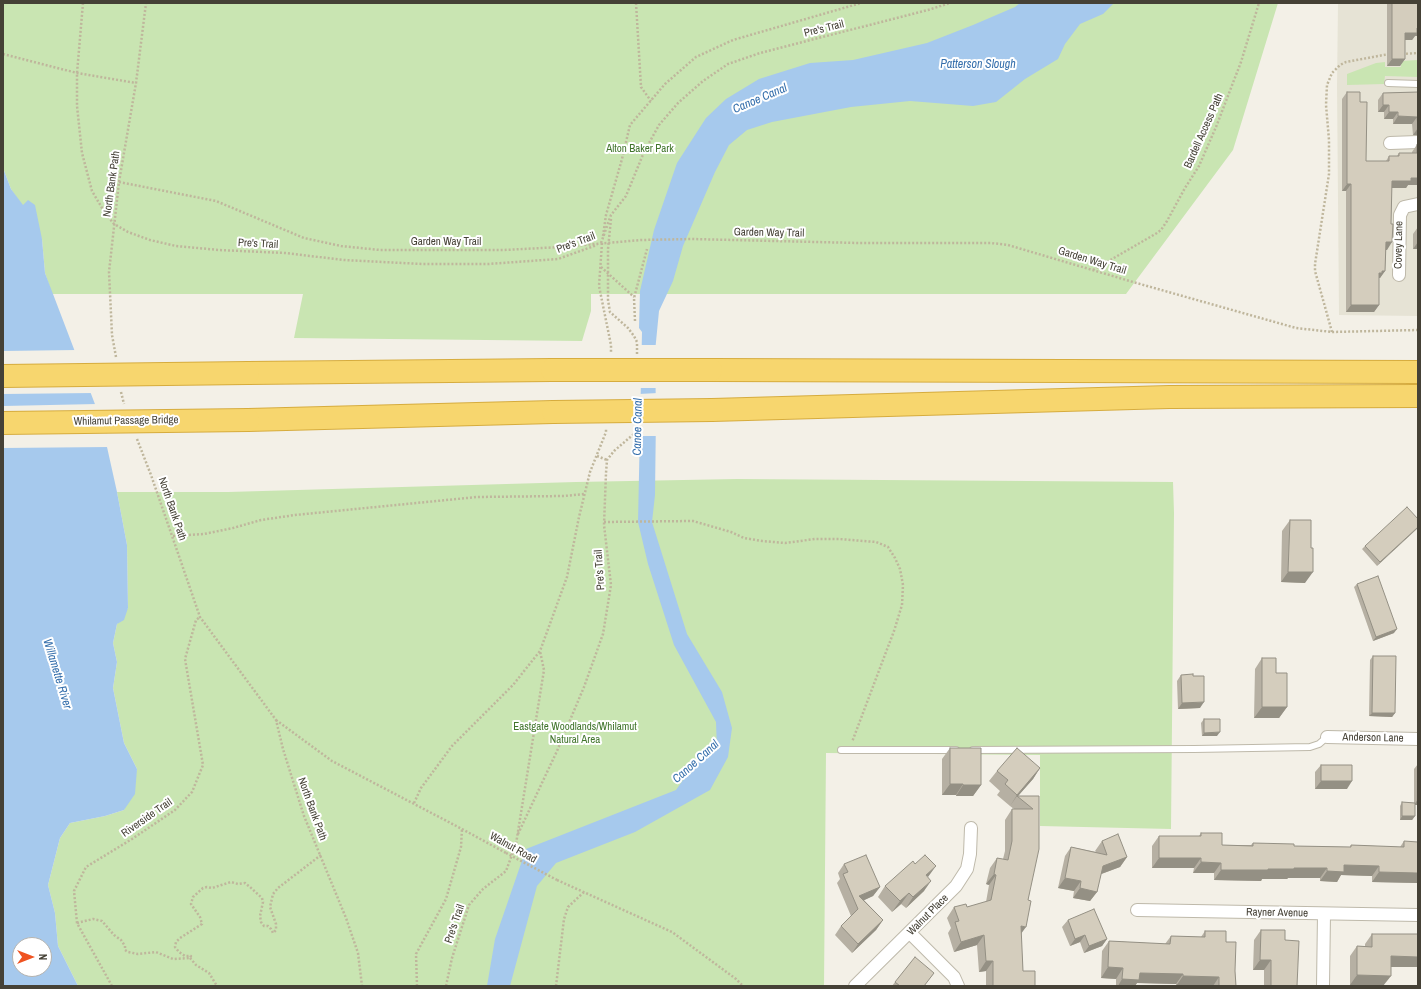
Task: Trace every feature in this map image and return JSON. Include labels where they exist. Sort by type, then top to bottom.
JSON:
[{"type":"highway","points":[[3,376],[552,370],[1418,372]]},
{"type":"highway","name":"Whilamut Passage Bridge","points":[[3,423],[248,420],[1169,398],[1418,396]]},
{"type":"street","points":[[1390,142],[1418,142]]},
{"type":"street","name":"Covey Lane","points":[[1399,275],[1400,215],[1404,207],[1418,204]]},
{"type":"street","name":"Anderson Lane","points":[[1327,738],[1418,739]]},
{"type":"street","name":"Walnut Place","points":[[855,986],[956,886],[966,869],[970,854],[971,828]]},
{"type":"street","name":"Rayner Avenue","points":[[1137,910],[1418,915]]},
{"type":"street","points":[[1323,986],[1324,914]]},
{"type":"street","points":[[910,933],[954,977],[958,986]]},
{"type":"lane","points":[[1388,83],[1418,84]]},
{"type":"lane","points":[[969,750],[1194,749],[1310,746],[1320,744],[1327,738]]},
{"type":"lane","points":[[841,750],[961,750]]},
{"type":"path","name":"Pre's Trail","points":[[83,3],[77,73],[77,106],[82,153],[92,191],[104,213],[114,224],[128,232],[150,240],[176,246],[219,250],[286,253],[344,260],[422,264],[488,264],[558,259],[602,243],[611,215],[626,196],[644,152],[659,125],[678,103],[703,81],[728,64],[760,53],[950,3]]},
{"type":"path","name":"North Bank Path","points":[[116,358],[112,335],[109,272],[119,182],[136,83],[146,3]]},
{"type":"path","points":[[636,3],[641,87],[651,101]]},
{"type":"path","name":"Bardell Access Path","points":[[1093,270],[1161,230],[1167,221],[1199,166],[1216,127],[1241,62],[1259,3]]},
{"type":"path","points":[[3,54],[77,73],[136,83]]},
{"type":"path","points":[[1332,332],[1315,271],[1329,174],[1329,140],[1326,105],[1327,86],[1332,73],[1340,65],[1346,62],[1384,54],[1391,54]]},
{"type":"path","points":[[1398,54],[1418,54]]},
{"type":"path","name":"Garden Way Trail","points":[[119,182],[216,201],[304,238],[341,246],[380,250],[504,250],[562,247],[641,240],[692,239],[858,243],[991,243],[1008,245],[1296,328],[1332,332],[1418,330]]},
{"type":"path","name":"Pre's Trail","points":[[611,215],[608,273],[608,300],[610,312],[628,328],[634,336],[637,342],[637,357]]},
{"type":"path","points":[[635,321],[634,298],[646,249]]},
{"type":"path","points":[[600,267],[634,298]]},
{"type":"path","points":[[120,390],[124,405]]},
{"type":"path","points":[[597,456],[607,460],[614,451],[635,433],[638,427]]},
{"type":"path","name":"North Bank Path","points":[[135,433],[200,617],[276,720],[283,749],[304,816],[346,918],[358,953],[362,986]]},
{"type":"path","name":"Pre's Trail","points":[[446,986],[452,958],[469,905],[483,889],[506,871],[516,844],[517,836],[557,752],[584,687],[603,634],[611,585],[604,522],[607,460]]},
{"type":"path","points":[[172,536],[204,534],[261,520],[295,515],[477,497],[564,496],[585,494]]},
{"type":"path","points":[[604,522],[636,520],[693,521],[731,532],[744,538],[770,542],[785,543],[815,539],[839,539],[876,542],[888,547],[896,558],[900,569],[903,585],[902,605],[894,631],[850,750]]},
{"type":"path","name":"Riverside Trail","points":[[112,986],[77,923],[74,891],[86,867],[132,839],[175,810],[192,792],[203,765],[185,658],[196,620],[200,617]]},
{"type":"path","points":[[517,836],[544,670],[540,651]]},
{"type":"path","name":"Walnut Road","points":[[276,720],[332,761],[462,828],[506,854],[557,880],[672,932],[736,979],[743,986]]},
{"type":"path","points":[[417,986],[416,954],[446,899],[461,847],[462,828]]},
{"type":"path","points":[[217,986],[210,973],[196,965],[190,956],[185,956],[175,947],[176,942],[180,938],[202,924],[200,917],[191,904],[193,897],[203,888],[212,888],[232,882],[238,884],[244,883],[262,898],[263,902],[260,916],[261,922],[264,926],[268,926],[273,933],[276,930],[276,924],[270,907],[273,894],[278,888],[321,855]]},
{"type":"path","points":[[556,986],[564,919],[568,907],[584,892]]},
{"type":"path","points":[[77,923],[93,919],[102,921],[114,935],[121,940],[125,946],[125,950],[128,952],[138,954],[156,952],[173,959],[190,958]]},
{"type":"shaded area","points":[[1338,3],[1418,3],[1418,316],[1339,315],[1337,86]]},
{"type":"green space","name":"Alton Baker Park","points":[[3,3],[1278,3],[1233,150],[1126,294],[591,294],[591,311],[582,341],[294,338],[303,294],[52,294],[45,273],[42,239],[11,189],[3,168]]},
{"type":"green space","points":[[1418,60],[1418,77],[1385,76],[1384,84],[1347,85],[1347,74],[1376,63],[1385,62],[1385,67],[1401,67],[1401,61]]},
{"type":"green space","name":"Eastgate Woodlands/Whilamut Natural Area","points":[[737,479],[1173,482],[1171,829],[1040,826],[1040,755],[826,753],[824,986],[78,986],[58,946],[55,913],[48,885],[60,838],[70,823],[105,816],[124,810],[137,769],[124,743],[113,688],[117,662],[113,643],[117,624],[128,608],[127,545],[117,492],[228,492]]},
{"type":"water","name":"Patterson Slough","points":[[1020,3],[1114,3],[1103,14],[1080,24],[1065,44],[1058,59],[1025,79],[996,102],[973,106],[910,101],[851,107],[772,122],[747,130],[729,145],[715,172],[683,246],[673,281],[659,311],[655,352],[655,495],[652,522],[687,634],[722,692],[732,728],[728,757],[710,790],[635,832],[556,863],[537,886],[510,986],[487,986],[495,939],[526,849],[676,790],[695,763],[717,750],[716,722],[674,645],[648,564],[638,522],[642,332],[639,328],[640,291],[654,230],[677,163],[706,118],[726,99],[759,79],[810,63],[853,60],[927,43],[1015,7]]},
{"type":"water","name":"Willamette River","points":[[3,168],[11,189],[23,205],[28,200],[35,205],[42,239],[45,273],[101,420],[127,545],[128,608],[124,620],[117,624],[113,643],[117,662],[113,688],[124,743],[137,769],[135,794],[124,810],[105,816],[70,823],[60,838],[48,885],[55,913],[58,946],[78,986],[3,986]]},
{"type":"pier","points":[[640,345],[657,345],[658,388],[640,388]]},
{"type":"pier","points":[[76,350],[93,393],[3,394],[3,351]]},
{"type":"pier","points":[[658,393],[658,436],[639,436],[639,394]]},
{"type":"pier","points":[[97,404],[103,419],[109,447],[3,448],[3,406]]},
{"type":"building","points":[[1392,3],[1418,3],[1417,33],[1405,33],[1405,59],[1392,59]]},
{"type":"building","points":[[1347,92],[1360,92],[1360,102],[1367,102],[1366,161],[1389,161],[1389,156],[1399,156],[1399,153],[1417,153],[1418,144],[1418,178],[1411,178],[1411,181],[1392,181],[1392,242],[1386,242],[1385,271],[1379,273],[1379,305],[1351,305],[1351,184],[1347,184]]},
{"type":"building","points":[[1418,92],[1418,126],[1417,117],[1398,116],[1398,112],[1389,112],[1389,105],[1383,105],[1383,93]]},
{"type":"building","points":[[1407,507],[1418,519],[1418,527],[1380,562],[1365,546]]},
{"type":"building","points":[[1290,520],[1311,520],[1313,572],[1288,572]]},
{"type":"building","points":[[1378,576],[1397,629],[1376,637],[1357,584]]},
{"type":"building","points":[[1373,656],[1396,656],[1395,713],[1372,713]]},
{"type":"building","points":[[1262,658],[1276,658],[1276,673],[1287,673],[1287,707],[1262,707]]},
{"type":"building","points":[[1193,674],[1193,676],[1204,676],[1204,702],[1182,703],[1181,675]]},
{"type":"building","points":[[1204,719],[1220,719],[1220,732],[1204,733]]},
{"type":"building","points":[[950,748],[981,748],[981,785],[950,784]]},
{"type":"building","points":[[1017,748],[1040,768],[1017,795],[1005,784],[1008,780],[997,771]]},
{"type":"building","points":[[1321,765],[1352,765],[1352,781],[1321,781]]},
{"type":"building","points":[[1017,796],[1039,796],[1039,849],[1028,900],[1031,901],[1026,927],[1021,926],[1023,971],[1035,971],[1035,986],[993,986],[993,961],[986,961],[984,935],[961,942],[955,922],[959,921],[954,907],[966,904],[967,907],[991,900],[996,875],[994,874],[997,858],[1008,860],[1012,841],[1012,809],[1033,809]]},
{"type":"building","points":[[1402,802],[1415,803],[1415,816],[1402,816]]},
{"type":"building","points":[[1201,833],[1222,833],[1222,845],[1253,846],[1253,843],[1294,844],[1294,846],[1351,847],[1351,845],[1404,847],[1404,841],[1418,842],[1418,873],[1379,872],[1379,866],[1344,865],[1344,872],[1327,871],[1327,868],[1221,870],[1221,863],[1201,862],[1201,858],[1159,858],[1159,836],[1201,836]]},
{"type":"building","points":[[1118,834],[1127,857],[1103,866],[1097,892],[1080,888],[1081,881],[1065,878],[1071,847],[1107,855],[1102,841]]},
{"type":"building","points":[[866,855],[880,887],[859,896],[883,920],[858,944],[841,926],[858,909],[843,874],[848,872],[844,864]]},
{"type":"building","points":[[925,855],[936,866],[926,875],[931,881],[913,897],[909,893],[900,901],[885,886],[913,861],[915,864]]},
{"type":"building","points":[[1094,909],[1107,939],[1089,946],[1085,935],[1075,939],[1068,920]]},
{"type":"building","points":[[1261,930],[1285,930],[1285,940],[1299,941],[1297,986],[1271,986],[1271,960],[1260,960]]},
{"type":"building","points":[[1205,931],[1226,931],[1226,942],[1236,942],[1236,986],[1219,986],[1219,977],[1183,976],[1183,974],[1140,973],[1139,980],[1122,979],[1123,968],[1108,967],[1109,941],[1170,944],[1171,936],[1205,937]]},
{"type":"building","points":[[1372,934],[1418,934],[1418,957],[1391,956],[1391,976],[1357,975],[1357,946],[1372,947]]},
{"type":"building","points":[[915,957],[934,973],[924,986],[900,986],[895,982]]},
{"type":"water label","name":"Canoe Canal","points":[[760,99]]},
{"type":"water label","name":"Canoe Canal","points":[[638,427]]},
{"type":"water label","name":"Canoe Canal","points":[[696,762]]}]
